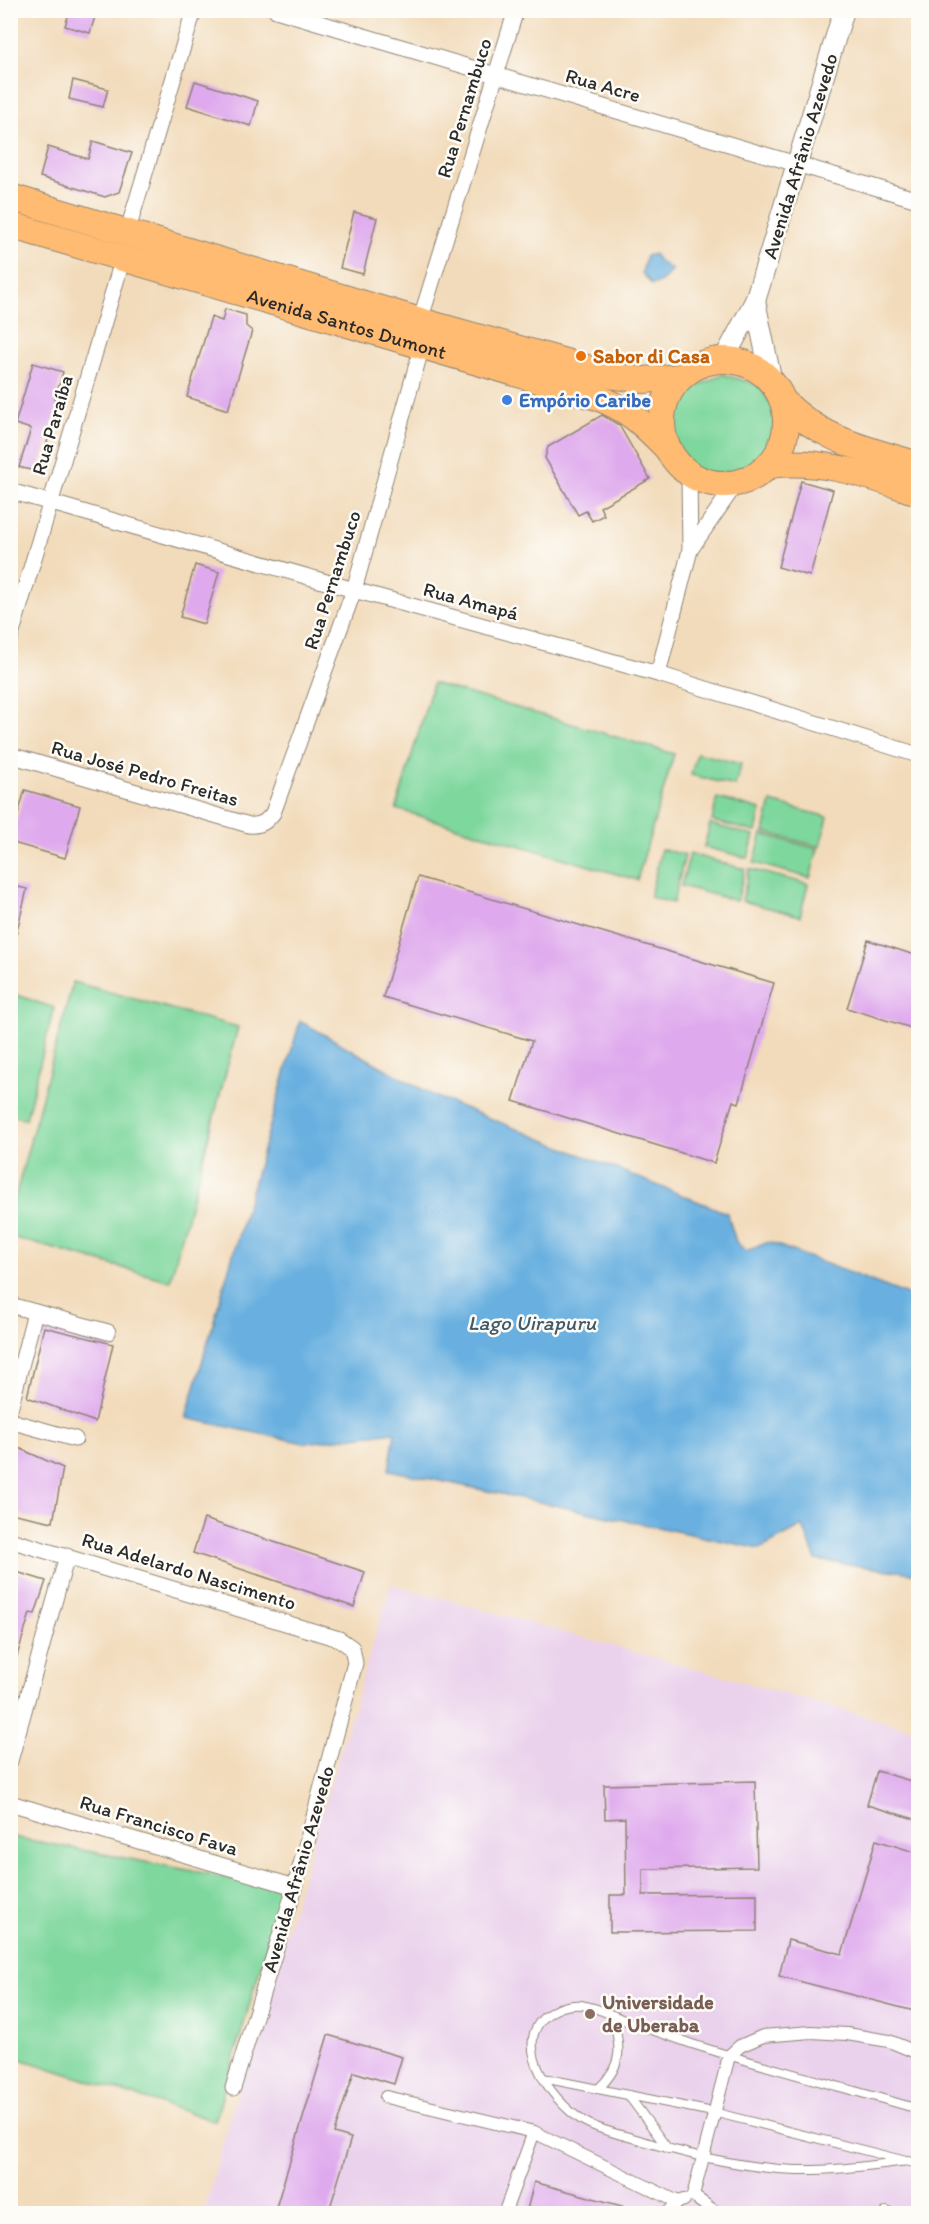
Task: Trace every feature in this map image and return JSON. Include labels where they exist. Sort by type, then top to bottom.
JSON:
[{"type":"main road","name":"Avenida Santos Dumont","points":[[10,197],[127,233],[421,333],[597,397],[621,407],[639,420],[669,450],[689,475]]},
{"type":"main road","name":"Avenida Santos Dumont","points":[[10,225],[123,258],[421,333],[615,376],[643,380],[681,377]]},
{"type":"main road","name":"Avenida Santos Dumont","points":[[669,450],[663,431],[663,412],[669,393],[681,377],[695,367],[724,359]]},
{"type":"main road","points":[[689,475],[713,483],[735,485],[753,477],[770,465],[785,435],[786,418],[783,401],[771,378],[745,363],[724,359]]},
{"type":"main road","points":[[783,401],[808,424],[826,434],[918,465]]},
{"type":"main road","points":[[770,465],[803,462],[823,464],[844,468],[918,492]]},
{"type":"street","points":[[127,233],[194,10]]},
{"type":"street","name":"Rua Acre","points":[[276,10],[918,200]]},
{"type":"street","name":"Rua Pernambuco","points":[[267,821],[273,813],[354,590],[421,333],[516,10]]},
{"type":"street","name":"Avenida Afrânio Azevedo","points":[[724,359],[755,301],[844,10]]},
{"type":"street","name":"Rua Paraíba","points":[[10,639],[123,258]]},
{"type":"street","name":"Avenida Afrânio Azevedo","points":[[755,301],[771,378]]},
{"type":"street","points":[[658,674],[690,550],[689,475]]},
{"type":"street","points":[[690,550],[735,485]]},
{"type":"street","name":"Rua Amapá","points":[[10,491],[658,674],[918,755]]},
{"type":"street","name":"Rua José Pedro Freitas","points":[[10,755],[249,825],[259,826],[267,821]]},
{"type":"street","points":[[10,1305],[108,1332]]},
{"type":"street","points":[[10,1409],[35,1312]]},
{"type":"street","points":[[10,1421],[75,1439]]},
{"type":"street","name":"Rua Adelardo Nascimento","points":[[10,1540],[339,1639],[352,1648]]},
{"type":"street","points":[[10,1761],[68,1556]]},
{"type":"street","name":"Avenida Afrânio Azevedo","points":[[233,2088],[295,1887],[355,1663],[352,1648]]},
{"type":"street","name":"Rua Francisco Fava","points":[[10,1803],[295,1887]]},
{"type":"street","points":[[693,2196],[729,2056],[741,2046],[763,2036],[811,2032],[847,2034],[889,2041],[918,2053]]},
{"type":"street","points":[[386,2097],[534,2132],[678,2202]]},
{"type":"street","points":[[504,2214],[534,2132]]},
{"type":"street","points":[[668,2214],[678,2202],[693,2196]]},
{"type":"street","points":[[693,2196],[718,2214]]},
{"type":"lane","points":[[909,2161],[796,2170],[759,2167],[668,2149],[588,2124],[564,2106],[543,2078],[532,2047],[533,2033],[541,2020],[554,2011],[566,2006],[581,2006],[729,2056],[918,2109]]},
{"type":"lane","points":[[598,2089],[615,2069],[618,2054],[620,2043],[612,2015]]},
{"type":"lane","points":[[543,2078],[713,2112],[918,2164]]},
{"type":"lane","points":[[628,2096],[668,2149]]},
{"type":"shaded area","name":"Universidade de Uberaba","points":[[391,1584],[918,1731],[918,2213],[204,2214],[224,2138]]},
{"type":"green space","points":[[722,374],[759,385],[775,411],[776,443],[763,461],[728,479],[690,468],[674,438],[672,413],[686,392]]},
{"type":"green space","points":[[433,683],[674,754],[637,880],[396,809]]},
{"type":"green space","points":[[697,753],[741,764],[735,786],[691,775]]},
{"type":"green space","points":[[717,798],[761,810],[756,832],[712,821]]},
{"type":"green space","points":[[771,802],[828,817],[820,847],[764,832]]},
{"type":"green space","points":[[710,824],[754,836],[748,858],[704,847]]},
{"type":"green space","points":[[762,834],[818,849],[810,878],[754,863]]},
{"type":"green space","points":[[661,849],[685,855],[673,903],[650,897]]},
{"type":"green space","points":[[690,854],[745,869],[737,901],[681,886]]},
{"type":"green space","points":[[749,869],[808,884],[800,916],[742,901]]},
{"type":"green space","points":[[73,982],[238,1027],[170,1281],[11,1237],[11,1212]]},
{"type":"green space","points":[[11,993],[54,1008],[26,1119],[11,1115]]},
{"type":"green space","points":[[13,1837],[284,1888],[215,2121],[11,2056],[10,1848]]},
{"type":"water","points":[[654,254],[659,261],[672,270],[661,282],[652,285],[642,273],[646,256]]},
{"type":"water","name":"Lago Uirapuru","points":[[300,1021],[434,1096],[727,1213],[736,1242],[746,1251],[769,1242],[918,1299],[918,1574],[816,1560],[803,1526],[760,1549],[389,1470],[395,1432],[304,1443],[186,1418]]},
{"type":"building","points":[[70,10],[97,10],[90,33],[65,26]]},
{"type":"building","points":[[73,80],[108,89],[103,107],[69,99]]},
{"type":"building","points":[[195,81],[258,101],[251,126],[187,106]]},
{"type":"building","points":[[93,141],[132,153],[119,192],[105,197],[40,177],[48,147],[88,159]]},
{"type":"building","points":[[354,212],[377,218],[363,274],[340,268]]},
{"type":"building","points":[[225,309],[246,315],[246,326],[252,331],[228,410],[187,397],[211,317],[222,321]]},
{"type":"building","points":[[33,363],[63,372],[54,402],[59,403],[38,472],[19,467],[31,429],[15,424]]},
{"type":"building","points":[[602,415],[619,425],[650,479],[600,507],[604,515],[592,521],[586,511],[578,515],[545,458],[548,447]]},
{"type":"building","points":[[801,481],[833,490],[810,576],[778,567]]},
{"type":"building","points":[[195,565],[219,572],[204,624],[180,617]]},
{"type":"building","points":[[25,790],[80,806],[65,858],[10,842]]},
{"type":"building","points":[[418,877],[774,983],[739,1103],[733,1101],[714,1163],[513,1101],[532,1041],[383,997]]},
{"type":"building","points":[[10,885],[27,889],[16,935],[10,934]]},
{"type":"building","points":[[868,940],[918,956],[918,1030],[847,1008]]},
{"type":"building","points":[[44,1327],[113,1344],[95,1422],[27,1397]]},
{"type":"building","points":[[12,1445],[63,1468],[53,1522],[10,1513]]},
{"type":"building","points":[[204,1519],[365,1572],[354,1607],[193,1553]]},
{"type":"building","points":[[10,1570],[46,1581],[35,1614],[30,1613],[14,1666],[10,1666]]},
{"type":"building","points":[[877,1771],[918,1783],[918,1820],[867,1805]]},
{"type":"building","points":[[755,1781],[757,1867],[643,1869],[643,1895],[757,1894],[757,1931],[610,1932],[610,1895],[626,1895],[625,1818],[605,1819],[604,1785]]},
{"type":"building","points":[[876,1840],[918,1853],[918,2012],[779,1976],[788,1940],[842,1954]]},
{"type":"building","points":[[328,2035],[402,2057],[394,2084],[354,2072],[334,2133],[351,2138],[328,2214],[274,2214]]},
{"type":"building","points":[[534,2182],[633,2209],[632,2214],[526,2214]]},
{"type":"place","name":"Sabor di Casa","points":[[581,356]]},
{"type":"place","name":"Empório Caribe","points":[[507,400]]},
{"type":"place","name":"Universidade de Uberaba","points":[[590,2014]]}]
